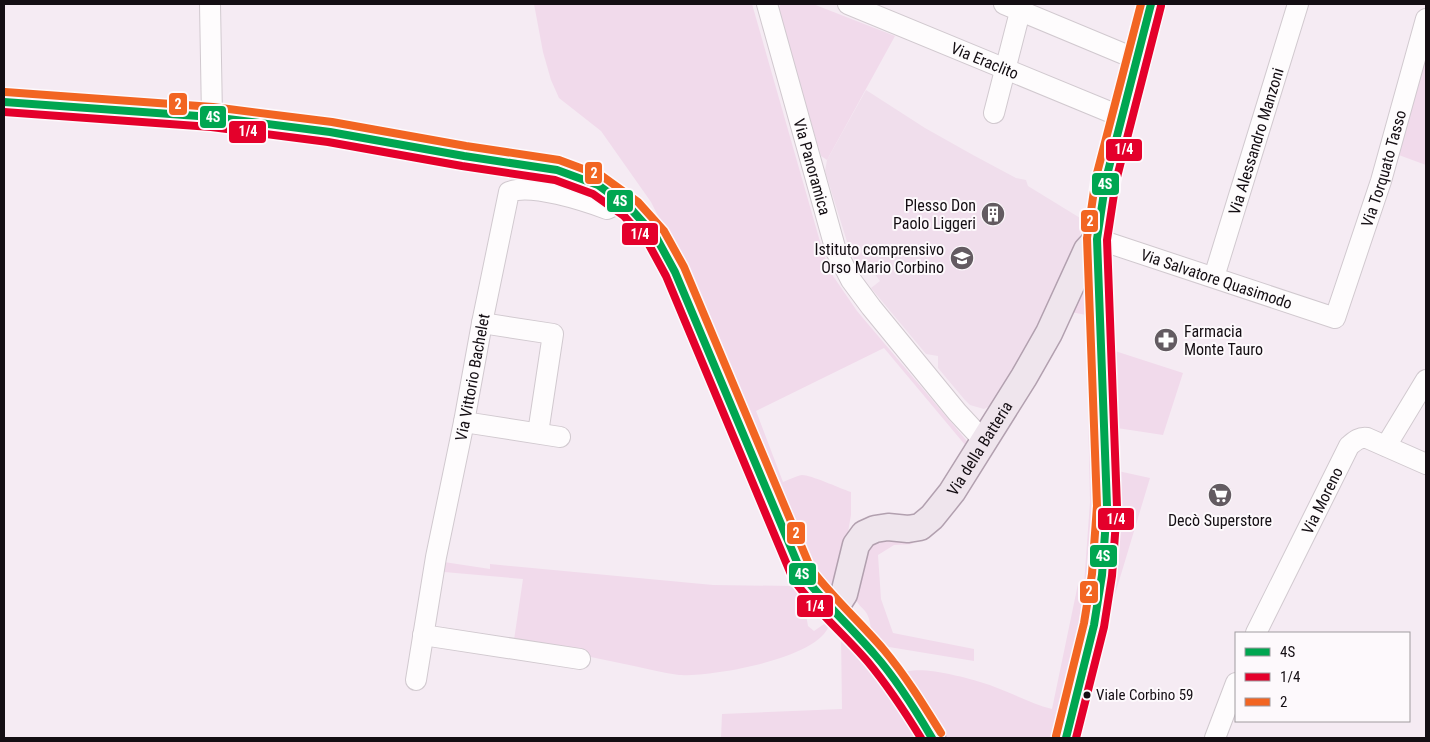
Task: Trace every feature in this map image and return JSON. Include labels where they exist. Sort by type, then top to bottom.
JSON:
[{"type":"main road","points":[[1066,738],[1095,617],[1102,575],[1108,506],[1098,239],[1106,179],[1151,4]]},
{"type":"main road","points":[[4,102],[212,117],[330,132],[464,156],[557,170],[598,185],[622,202],[656,237],[675,272],[802,574],[817,596],[875,656],[914,707],[932,738]]},
{"type":"main road","name":"Via della Batteria","points":[[833,611],[844,594],[856,545],[864,534],[874,529],[888,527],[908,529],[920,526],[932,517],[952,492],[1006,408],[1049,333],[1087,250],[1098,239]]},
{"type":"street","points":[[210,4],[212,117]]},
{"type":"street","name":"Via Panoramica","points":[[767,4],[836,251],[851,280],[871,307],[957,412],[984,441]]},
{"type":"street","name":"Via Eraclito","points":[[848,4],[1122,117]]},
{"type":"street","name":"Via Alessandro Manzoni","points":[[1214,277],[1298,4]]},
{"type":"street","points":[[994,113],[1005,68],[1015,6],[1136,59]]},
{"type":"street","name":"Via Torquato Tasso","points":[[1335,318],[1381,181],[1426,20]]},
{"type":"street","name":"Via Vittorio Bachelet","points":[[416,680],[436,557],[509,192],[518,188],[572,196],[607,209],[622,202]]},
{"type":"street","name":"Via Salvatore Quasimodo","points":[[1098,239],[1335,318]]},
{"type":"street","points":[[482,323],[552,334],[538,433]]},
{"type":"street","points":[[1386,446],[1426,380]]},
{"type":"street","points":[[957,412],[970,417],[982,418],[995,415],[1006,408]]},
{"type":"street","points":[[464,422],[560,437]]},
{"type":"street","name":"Via Moreno","points":[[1256,632],[1349,446],[1362,438],[1386,446],[1426,464]]},
{"type":"street","points":[[423,635],[580,659]]},
{"type":"street","points":[[1215,738],[1235,686]]},
{"type":"shaded area","points":[[534,4],[752,4],[823,252],[831,273],[857,311],[972,447],[971,452],[884,348],[756,411],[783,482],[802,475],[851,492],[851,515],[839,583],[832,592],[820,583],[666,232],[651,202],[601,131],[559,98],[551,80],[543,52]]},
{"type":"shaded area","points":[[781,4],[813,4],[895,36],[827,160],[821,156],[779,13]]},
{"type":"shaded area","points":[[1426,52],[1426,165],[1396,154]]},
{"type":"shaded area","name":"Istituto comprensivo Orso Mario Corbino","points":[[866,90],[925,128],[973,155],[1016,178],[1026,180],[1028,186],[1085,221],[1048,309],[1016,371],[992,405],[984,409],[970,405],[964,399],[938,368],[938,356],[926,354],[871,288],[880,281],[874,273],[858,268],[849,248],[825,171],[827,160]]},
{"type":"shaded area","points":[[1091,265],[1095,533],[1083,617],[1054,738],[945,738],[930,711],[902,674],[918,670],[952,675],[989,685],[1052,709],[1078,584],[1084,585],[1090,502],[1086,315],[1071,312]]},
{"type":"shaded area","points":[[1115,351],[1183,373],[1163,435],[1117,428]]},
{"type":"shaded area","points":[[1118,471],[1150,478],[1113,601],[1109,600],[1117,552]]},
{"type":"shaded area","points":[[901,539],[914,544],[894,545],[878,555],[881,599],[893,633],[974,649],[974,661],[883,646],[874,639],[867,614],[855,597],[867,549],[876,542]]},
{"type":"shaded area","points":[[444,562],[490,569],[490,564],[713,585],[793,586],[805,609],[808,626],[814,631],[827,622],[829,625],[821,637],[806,647],[762,664],[714,673],[679,675],[514,640],[523,579],[444,572]]},
{"type":"shaded area","points":[[841,635],[851,641],[924,738],[721,738],[722,714],[842,709]]},
{"type":"transit line","name":"2","points":[[1056,736],[1084,623],[1092,574],[1097,506],[1087,238],[1096,177],[1141,4]]},
{"type":"transit line","name":"4S","points":[[1066,738],[1094,625],[1102,575],[1107,506],[1097,239],[1106,179],[1151,4]]},
{"type":"transit line","name":"1/4","points":[[1076,738],[1104,627],[1112,576],[1117,507],[1107,240],[1116,181],[1161,6]]},
{"type":"transit line","name":"2","points":[[5,92],[213,107],[332,122],[466,146],[559,160],[602,176],[638,202],[664,231],[684,267],[811,569],[892,660],[914,690],[941,733]]},
{"type":"transit line","name":"4S","points":[[4,102],[212,117],[330,132],[464,156],[557,170],[598,185],[631,209],[656,237],[675,272],[802,574],[891,674],[932,738]]},
{"type":"transit line","name":"1/4","points":[[4,112],[211,127],[328,142],[462,166],[555,180],[593,194],[624,216],[648,243],[666,276],[793,579],[875,671],[921,738]]},
{"type":"place","name":"Plesso Don Paolo Liggeri","points":[[993,214]]},
{"type":"place","name":"Istituto comprensivo Orso Mario Corbino","points":[[962,258]]},
{"type":"place","name":"Farmacia Monte Tauro","points":[[1166,340]]},
{"type":"place","name":"Decò Superstore","points":[[1220,495]]},
{"type":"place","name":"Viale Corbino 59","points":[[1087,695]]}]
